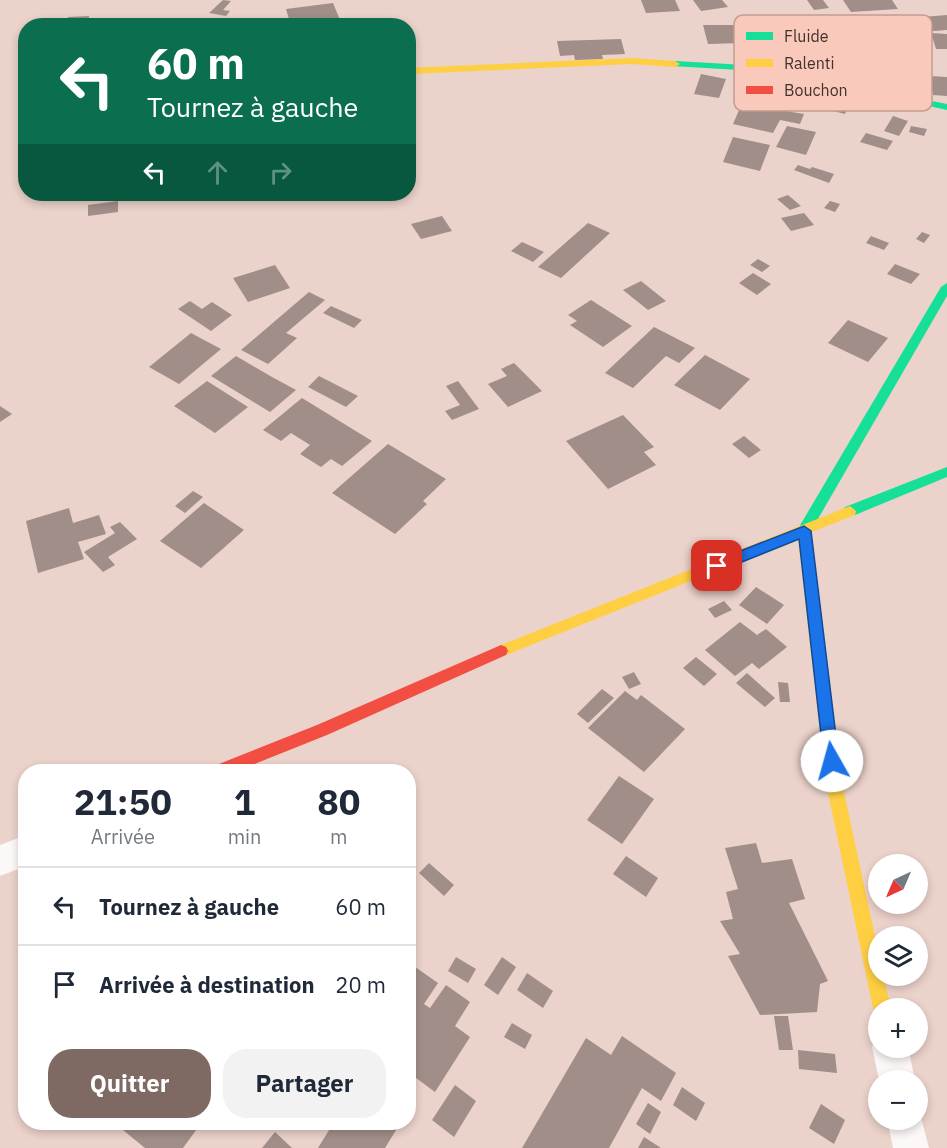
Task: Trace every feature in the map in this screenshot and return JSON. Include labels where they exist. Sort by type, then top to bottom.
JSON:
[{"type":"street","points":[[416,71],[632,61],[734,67]]},
{"type":"street","points":[[932,104],[947,107]]},
{"type":"street","points":[[880,998],[834,783],[804,531],[947,287]]},
{"type":"street","points":[[237,764],[322,730],[477,661],[947,472]]},
{"type":"street","points":[[0,861],[18,853]]},
{"type":"street","points":[[907,1130],[911,1148]]},
{"type":"building","points":[[223,0],[231,1],[223,10],[230,11],[226,16],[209,13]]},
{"type":"building","points":[[641,0],[675,0],[680,11],[646,13]]},
{"type":"building","points":[[693,0],[722,0],[728,7],[701,11]]},
{"type":"building","points":[[807,0],[823,0],[829,8],[814,10]]},
{"type":"building","points":[[843,0],[892,0],[898,9],[851,12]]},
{"type":"building","points":[[333,3],[339,18],[289,18],[286,9]]},
{"type":"building","points":[[947,15],[947,30],[932,31],[932,16]]},
{"type":"building","points":[[89,16],[89,18],[68,17]]},
{"type":"building","points":[[703,25],[734,25],[734,43],[708,44]]},
{"type":"building","points":[[932,33],[947,34],[947,49],[936,49]]},
{"type":"building","points":[[621,39],[625,54],[602,55],[603,59],[575,60],[574,55],[560,56],[557,41]]},
{"type":"building","points":[[701,74],[726,79],[719,98],[694,94]]},
{"type":"building","points":[[932,76],[947,77],[947,96],[933,95]]},
{"type":"building","points":[[739,111],[788,111],[804,114],[800,124],[780,120],[773,133],[733,124]]},
{"type":"building","points":[[893,116],[908,121],[899,136],[884,131]]},
{"type":"building","points":[[787,126],[816,132],[806,155],[776,147]]},
{"type":"building","points":[[911,126],[927,129],[924,136],[909,132]]},
{"type":"building","points":[[866,133],[893,141],[887,150],[860,142]]},
{"type":"building","points":[[733,137],[770,145],[760,171],[723,162]]},
{"type":"building","points":[[798,165],[834,174],[829,183],[794,170]]},
{"type":"building","points":[[788,195],[801,206],[790,210],[777,199]]},
{"type":"building","points":[[118,201],[118,212],[88,216],[88,205]]},
{"type":"building","points":[[830,201],[840,204],[835,212],[824,208]]},
{"type":"building","points":[[804,213],[814,225],[791,231],[781,218]]},
{"type":"building","points":[[442,216],[452,231],[421,239],[411,224]]},
{"type":"building","points":[[588,223],[610,233],[561,278],[538,267]]},
{"type":"building","points":[[922,232],[930,235],[924,243],[916,239]]},
{"type":"building","points":[[871,236],[889,243],[884,250],[866,243]]},
{"type":"building","points":[[522,242],[544,252],[533,262],[511,251]]},
{"type":"building","points":[[758,259],[770,266],[762,272],[750,265]]},
{"type":"building","points":[[895,264],[920,274],[911,284],[887,274]]},
{"type":"building","points":[[275,265],[290,288],[248,302],[233,278]]},
{"type":"building","points":[[753,273],[771,284],[757,295],[739,283]]},
{"type":"building","points":[[641,281],[666,301],[648,310],[623,290]]},
{"type":"building","points":[[309,292],[325,300],[286,333],[297,338],[268,364],[241,350]]},
{"type":"building","points":[[591,300],[632,326],[603,347],[570,325],[577,321],[568,315]]},
{"type":"building","points":[[190,301],[202,309],[212,302],[232,315],[211,331],[178,309]]},
{"type":"building","points":[[331,306],[362,320],[354,328],[323,313]]},
{"type":"building","points":[[848,320],[888,338],[868,362],[828,343]]},
{"type":"building","points":[[654,327],[695,348],[679,363],[666,356],[633,388],[605,373]]},
{"type":"building","points":[[191,333],[221,349],[179,384],[149,367]]},
{"type":"building","points":[[705,355],[750,379],[720,410],[674,385]]},
{"type":"building","points":[[236,356],[296,390],[270,412],[211,376]]},
{"type":"building","points":[[514,363],[542,391],[508,407],[488,384],[507,376],[501,369]]},
{"type":"building","points":[[319,376],[358,396],[346,407],[308,387]]},
{"type":"building","points":[[207,381],[248,407],[215,433],[174,406]]},
{"type":"building","points":[[458,381],[479,409],[452,420],[445,411],[460,405],[446,386]]},
{"type":"building","points":[[302,398],[372,441],[342,466],[331,459],[321,467],[300,454],[310,445],[291,433],[281,441],[263,430]]},
{"type":"building","points":[[0,406],[12,414],[0,422]]},
{"type":"building","points":[[623,415],[654,447],[644,452],[656,465],[608,489],[566,441]]},
{"type":"building","points":[[744,436],[761,450],[749,458],[732,444]]},
{"type":"building","points":[[388,444],[446,479],[423,501],[427,504],[395,534],[332,493]]},
{"type":"building","points":[[193,491],[203,497],[185,513],[175,506]]},
{"type":"building","points":[[204,503],[244,530],[201,568],[160,541]]},
{"type":"building","points":[[69,508],[73,523],[99,515],[106,534],[78,542],[84,559],[38,573],[26,521]]},
{"type":"building","points":[[120,522],[137,539],[108,557],[115,565],[103,572],[84,552],[115,533],[110,527]]},
{"type":"building","points":[[756,587],[784,605],[767,624],[739,605]]},
{"type":"building","points":[[724,601],[732,610],[715,618],[708,609]]},
{"type":"building","points":[[740,622],[757,635],[766,629],[787,647],[759,669],[752,663],[735,676],[705,650]]},
{"type":"building","points":[[696,657],[717,674],[704,686],[683,668]]},
{"type":"building","points":[[634,672],[641,684],[629,689],[622,677]]},
{"type":"building","points":[[747,673],[775,698],[765,707],[736,683]]},
{"type":"building","points":[[778,682],[788,683],[790,702],[780,702]]},
{"type":"building","points":[[602,689],[614,698],[588,723],[577,714]]},
{"type":"building","points":[[625,691],[637,700],[641,695],[685,729],[644,772],[588,728]]},
{"type":"building","points":[[619,776],[654,799],[622,844],[587,820]]},
{"type":"building","points":[[756,843],[762,863],[792,859],[805,899],[789,903],[828,981],[820,984],[817,1012],[760,1015],[728,956],[740,954],[720,921],[733,919],[726,892],[738,889],[725,848]]},
{"type":"building","points":[[626,856],[658,878],[646,897],[613,874]]},
{"type":"building","points":[[429,863],[454,885],[444,896],[419,873]]},
{"type":"building","points":[[456,957],[476,969],[468,983],[448,971]]},
{"type":"building","points":[[502,957],[516,967],[498,995],[484,985]]},
{"type":"building","points":[[416,968],[438,983],[424,1004],[430,1008],[446,985],[470,1002],[455,1026],[470,1037],[435,1092],[416,1078]]},
{"type":"building","points":[[527,973],[553,991],[543,1008],[517,990]]},
{"type":"building","points":[[774,1016],[788,1016],[793,1050],[779,1050]]},
{"type":"building","points":[[512,1023],[532,1035],[525,1049],[504,1037]]},
{"type":"building","points":[[622,1036],[676,1073],[661,1101],[642,1088],[609,1148],[522,1148],[586,1038],[611,1055]]},
{"type":"building","points":[[798,1050],[835,1054],[837,1073],[799,1069]]},
{"type":"building","points":[[455,1085],[476,1101],[454,1137],[432,1120]]},
{"type":"building","points":[[682,1087],[705,1103],[696,1121],[673,1105]]},
{"type":"building","points":[[648,1103],[661,1112],[650,1134],[636,1124]]},
{"type":"building","points":[[821,1104],[845,1120],[834,1144],[809,1128]]},
{"type":"building","points":[[123,1130],[196,1130],[183,1148],[145,1148]]},
{"type":"building","points":[[329,1130],[396,1130],[385,1148],[318,1148]]},
{"type":"building","points":[[275,1132],[292,1148],[262,1148]]},
{"type":"building","points":[[644,1137],[661,1148],[638,1148]]},
{"type":"traffic: fast","points":[[675,64],[734,67]]},
{"type":"traffic: fast","points":[[932,104],[947,107]]},
{"type":"traffic: fast","points":[[804,535],[804,531],[947,287]]},
{"type":"traffic: fast","points":[[850,511],[947,472]]},
{"type":"traffic: slow","points":[[416,71],[632,61],[675,64]]},
{"type":"traffic: slow","points":[[501,651],[850,511]]},
{"type":"traffic: slow","points":[[804,535],[834,783],[880,998]]},
{"type":"traffic: jam","points":[[237,764],[322,730],[501,651]]},
{"type":"route","points":[[717,566],[804,531],[832,761]]}]
